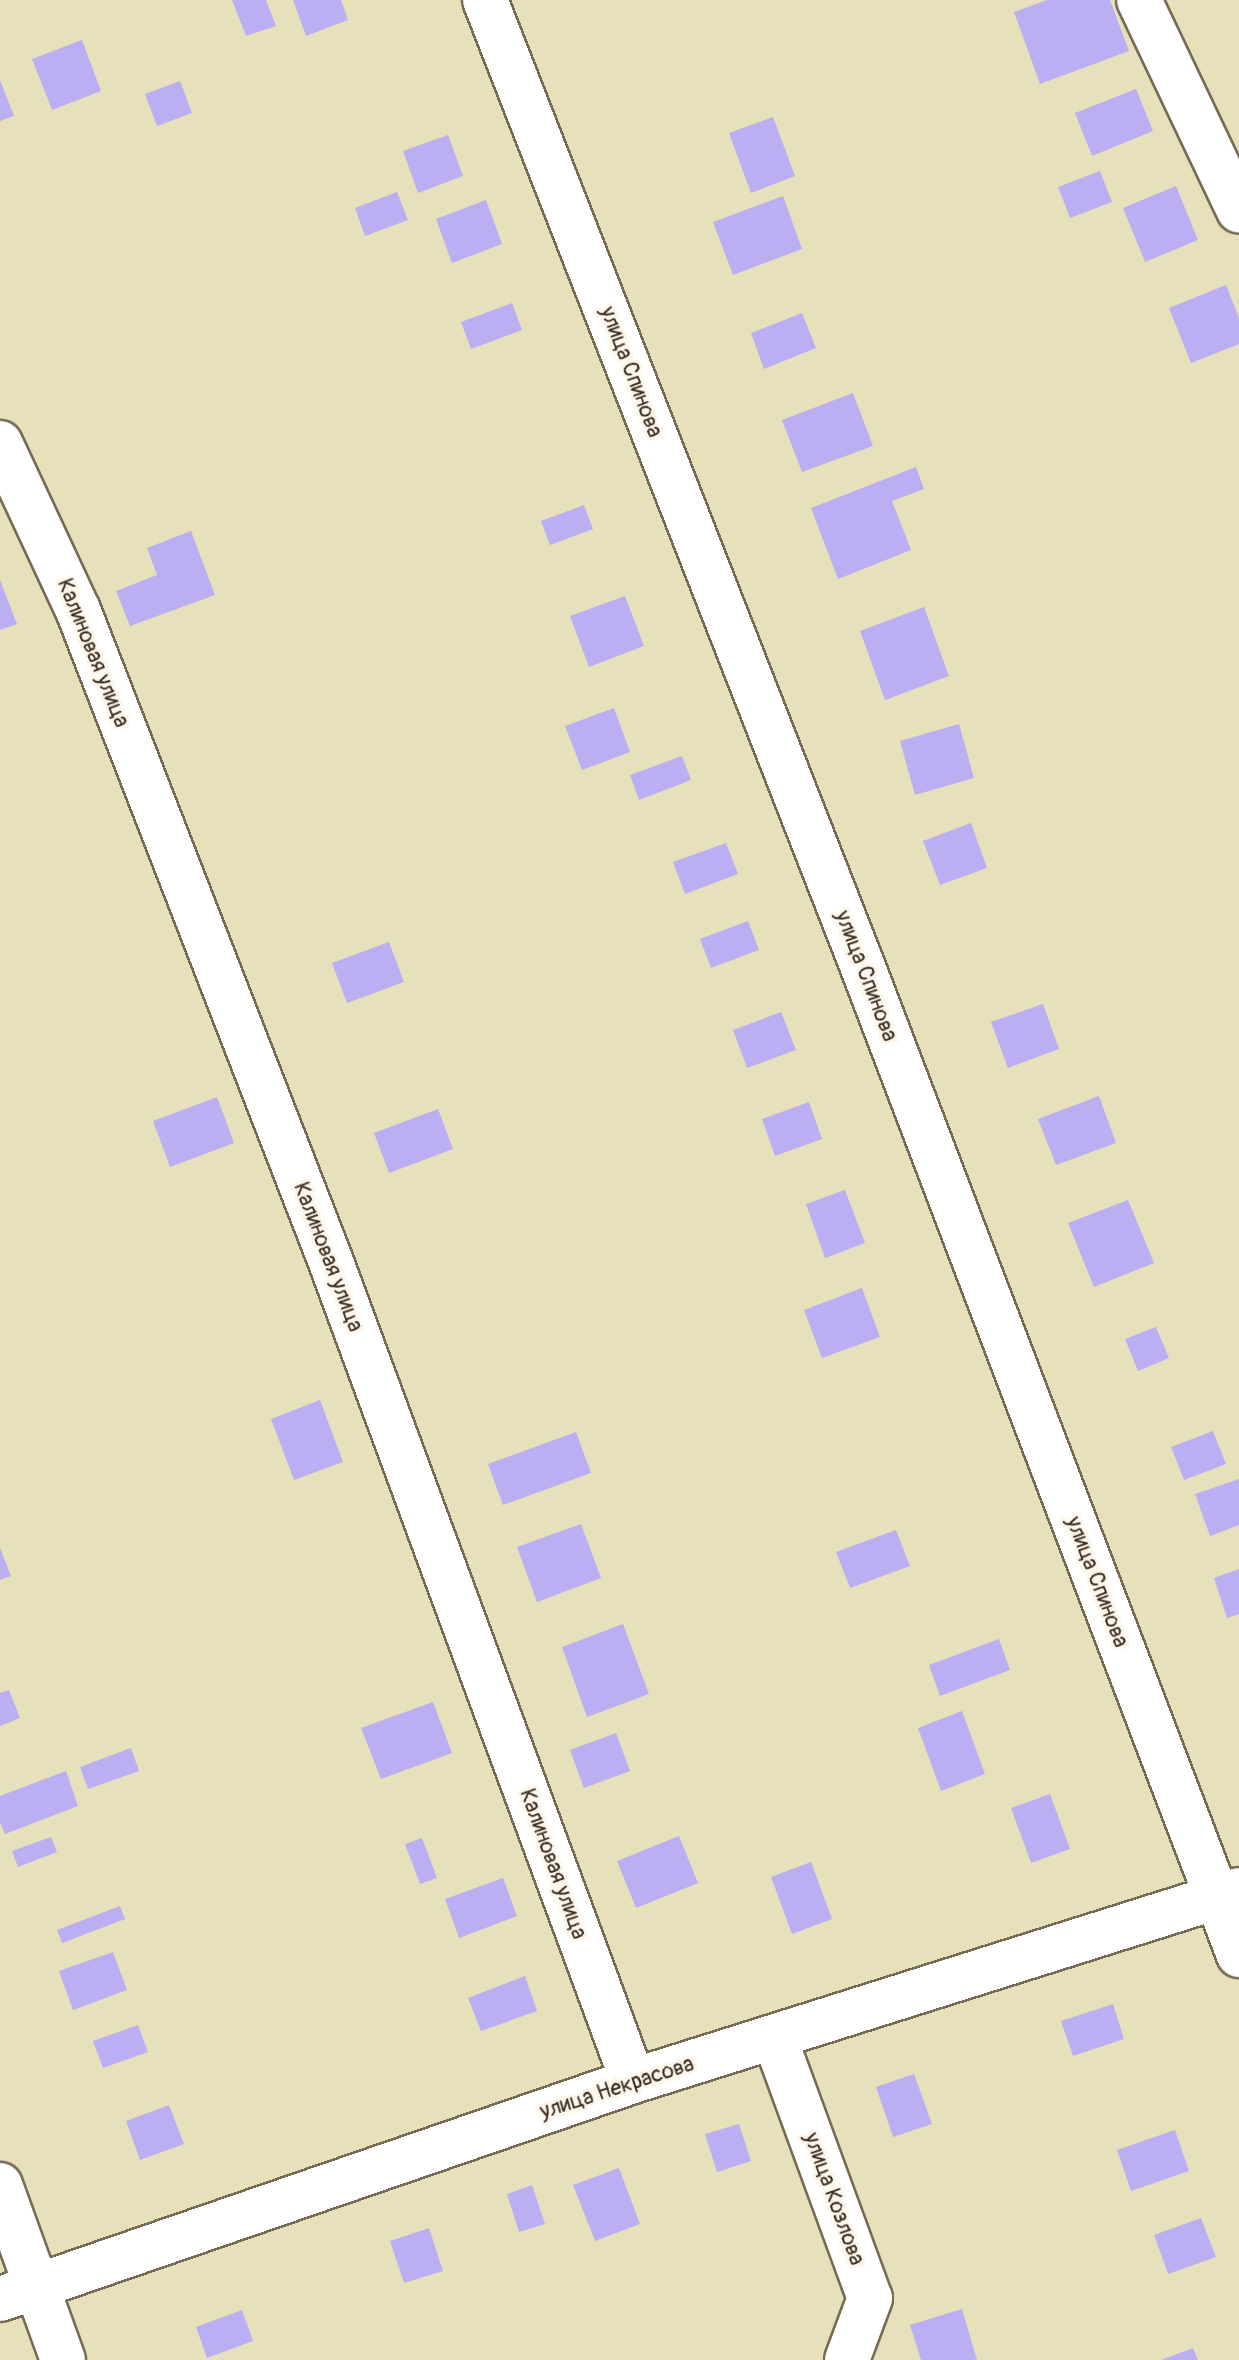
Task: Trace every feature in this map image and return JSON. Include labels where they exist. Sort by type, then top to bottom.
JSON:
[{"type":"street","name":"улица Спинова","points":[[485,0],[1228,1894],[1239,1955]]},
{"type":"street","points":[[1139,0],[1239,211]]},
{"type":"street","name":"Калиновая улица","points":[[0,443],[78,610],[314,1217],[633,2081]]},
{"type":"street","name":"улица Некрасова","points":[[19,2292],[633,2081],[775,2039],[1228,1894]]},
{"type":"street","name":"улица Козлова","points":[[775,2039],[870,2298],[847,2360]]},
{"type":"street","points":[[0,2185],[19,2292],[63,2360]]},
{"type":"building","points":[[232,0],[266,0],[276,26],[246,36]]},
{"type":"building","points":[[293,0],[341,0],[348,20],[306,36]]},
{"type":"building","points":[[1047,0],[1110,0],[1129,51],[1040,84],[1014,12]]},
{"type":"building","points":[[82,40],[101,91],[52,110],[32,59]]},
{"type":"building","points":[[0,80],[14,116],[0,121]]},
{"type":"building","points":[[180,81],[192,113],[157,126],[145,94]]},
{"type":"building","points":[[1136,89],[1153,131],[1092,156],[1075,113]]},
{"type":"building","points":[[773,117],[795,176],[751,193],[729,133]]},
{"type":"building","points":[[448,135],[463,176],[418,193],[403,151]]},
{"type":"building","points":[[1100,171],[1112,202],[1070,218],[1058,187]]},
{"type":"building","points":[[1176,186],[1198,240],[1145,262],[1123,208]]},
{"type":"building","points":[[397,192],[408,220],[365,236],[355,208]]},
{"type":"building","points":[[783,196],[802,249],[733,275],[713,222]]},
{"type":"building","points":[[486,200],[502,244],[452,263],[436,219]]},
{"type":"building","points":[[1226,285],[1239,318],[1239,344],[1191,363],[1169,308]]},
{"type":"building","points":[[512,303],[522,330],[471,349],[461,322]]},
{"type":"building","points":[[802,313],[816,348],[764,369],[751,333]]},
{"type":"building","points":[[853,393],[873,446],[802,472],[782,420]]},
{"type":"building","points":[[916,467],[924,489],[892,501],[911,550],[838,579],[811,508]]},
{"type":"building","points":[[584,505],[593,529],[550,545],[541,521]]},
{"type":"building","points":[[191,531],[215,595],[130,626],[116,591],[157,575],[147,548]]},
{"type":"building","points":[[0,580],[17,624],[0,630]]},
{"type":"building","points":[[625,596],[644,646],[589,667],[570,616]]},
{"type":"building","points":[[924,607],[949,676],[885,700],[860,631]]},
{"type":"building","points":[[614,708],[630,752],[582,770],[565,726]]},
{"type":"building","points":[[959,724],[974,778],[915,795],[900,741]]},
{"type":"building","points":[[682,756],[691,780],[639,800],[630,775]]},
{"type":"building","points":[[971,823],[987,868],[940,885],[923,841]]},
{"type":"building","points":[[726,843],[738,874],[685,894],[673,862]]},
{"type":"building","points":[[748,921],[759,950],[711,968],[700,939]]},
{"type":"building","points":[[389,942],[404,982],[347,1003],[332,963]]},
{"type":"building","points":[[1043,1004],[1059,1049],[1008,1068],[991,1022]]},
{"type":"building","points":[[781,1012],[796,1050],[747,1068],[733,1030]]},
{"type":"building","points":[[1099,1096],[1116,1143],[1056,1165],[1038,1119]]},
{"type":"building","points":[[217,1097],[234,1143],[170,1167],[153,1121]]},
{"type":"building","points":[[809,1102],[822,1139],[775,1156],[762,1119]]},
{"type":"building","points":[[438,1109],[453,1149],[389,1173],[374,1133]]},
{"type":"building","points":[[845,1190],[865,1243],[825,1258],[806,1204]]},
{"type":"building","points":[[1128,1200],[1154,1263],[1094,1287],[1068,1223]]},
{"type":"building","points":[[862,1288],[880,1337],[822,1358],[804,1310]]},
{"type":"building","points":[[1156,1327],[1169,1358],[1138,1371],[1125,1339]]},
{"type":"building","points":[[320,1400],[343,1462],[294,1480],[271,1419]]},
{"type":"building","points":[[1213,1431],[1226,1464],[1184,1480],[1171,1447]]},
{"type":"building","points":[[576,1432],[591,1473],[503,1505],[488,1464]]},
{"type":"building","points":[[1239,1479],[1239,1525],[1210,1536],[1195,1494]]},
{"type":"building","points":[[581,1524],[601,1578],[537,1602],[517,1547]]},
{"type":"building","points":[[896,1530],[910,1566],[850,1588],[836,1552]]},
{"type":"building","points":[[0,1548],[11,1576],[0,1580]]},
{"type":"building","points":[[1239,1569],[1239,1614],[1227,1618],[1214,1578]]},
{"type":"building","points":[[623,1624],[649,1694],[587,1717],[562,1647]]},
{"type":"building","points":[[999,1639],[1010,1670],[940,1696],[929,1665]]},
{"type":"building","points":[[9,1690],[20,1718],[0,1726],[0,1693]]},
{"type":"building","points":[[433,1702],[452,1753],[381,1779],[361,1728]]},
{"type":"building","points":[[962,1711],[985,1774],[941,1791],[918,1728]]},
{"type":"building","points":[[616,1733],[630,1771],[584,1788],[570,1750]]},
{"type":"building","points":[[131,1748],[139,1771],[88,1789],[80,1767]]},
{"type":"building","points":[[66,1771],[78,1806],[5,1834],[0,1822],[0,1796]]},
{"type":"building","points":[[1050,1794],[1070,1849],[1031,1863],[1011,1808]]},
{"type":"building","points":[[679,1836],[698,1883],[636,1908],[617,1861]]},
{"type":"building","points":[[51,1837],[57,1852],[18,1867],[12,1851]]},
{"type":"building","points":[[422,1838],[437,1878],[420,1884],[405,1844]]},
{"type":"building","points":[[811,1862],[832,1919],[792,1934],[771,1877]]},
{"type":"building","points":[[503,1878],[517,1916],[459,1938],[445,1899]]},
{"type":"building","points":[[120,1906],[125,1919],[62,1943],[57,1930]]},
{"type":"building","points":[[113,1952],[127,1990],[73,2010],[59,1971]]},
{"type":"building","points":[[525,1976],[537,2011],[481,2031],[468,1998]]},
{"type":"building","points":[[1113,2004],[1124,2039],[1073,2056],[1061,2021]]},
{"type":"building","points":[[138,2025],[148,2052],[103,2068],[93,2041]]},
{"type":"building","points":[[914,2074],[932,2124],[893,2137],[876,2087]]},
{"type":"building","points":[[169,2105],[184,2144],[140,2160],[126,2121]]},
{"type":"building","points":[[739,2124],[751,2161],[717,2172],[705,2134]]},
{"type":"building","points":[[1175,2130],[1189,2171],[1131,2191],[1117,2150]]},
{"type":"building","points":[[619,2168],[640,2224],[595,2241],[573,2185]]},
{"type":"building","points":[[532,2185],[545,2224],[519,2232],[507,2194]]},
{"type":"building","points":[[1201,2218],[1216,2257],[1168,2274],[1154,2235]]},
{"type":"building","points":[[429,2228],[443,2271],[404,2283],[390,2241]]},
{"type":"building","points":[[962,2309],[977,2360],[921,2360],[910,2325]]},
{"type":"building","points":[[242,2310],[253,2341],[207,2358],[196,2327]]},
{"type":"building","points":[[1193,2348],[1198,2360],[1161,2360]]}]
